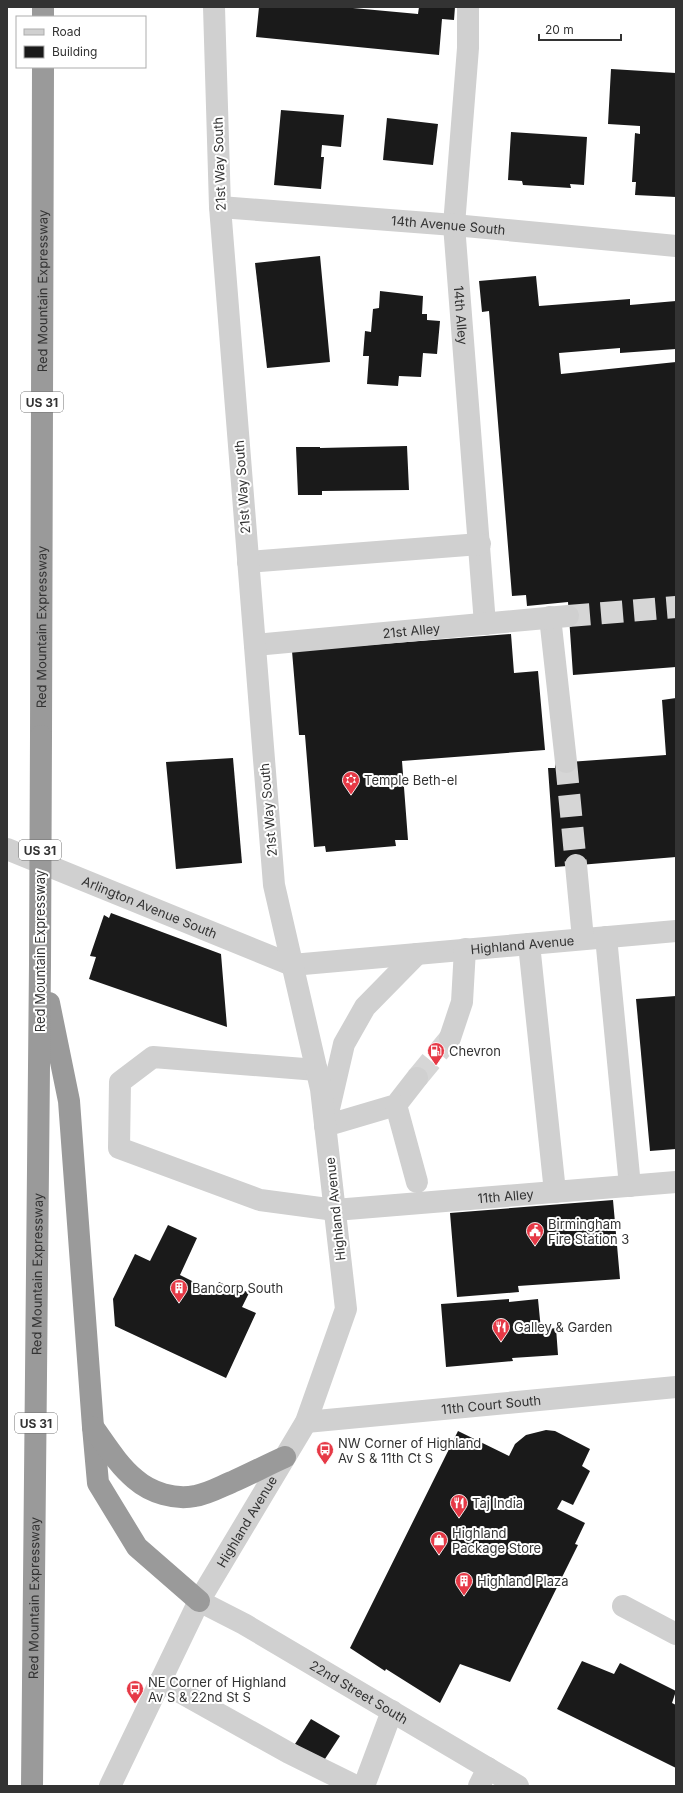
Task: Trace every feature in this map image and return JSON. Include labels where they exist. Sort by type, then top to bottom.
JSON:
[{"type":"highway","name":"Red Mountain Expressway","points":[[32,1786],[40,1060],[43,68]]},
{"type":"highway","points":[[40,964],[64,1070],[69,1101],[98,1483],[137,1547],[199,1601]]},
{"type":"highway","points":[[93,1427],[124,1469],[136,1480],[149,1489],[179,1497],[194,1496],[209,1492],[285,1457]]},
{"type":"street","name":"21st Way South","points":[[214,7],[220,207],[274,885],[292,965]]},
{"type":"street","name":"14th Alley","points":[[468,7],[468,48],[454,225],[480,544],[485,624]]},
{"type":"street","name":"14th Avenue South","points":[[220,207],[454,225],[676,246]]},
{"type":"street","points":[[248,562],[480,544]]},
{"type":"street","name":"21st Alley","points":[[255,645],[559,617],[566,762]]},
{"type":"street","name":"Arlington Avenue South","points":[[7,849],[292,965]]},
{"type":"street","points":[[576,865],[583,939]]},
{"type":"street","name":"Highland Avenue","points":[[114,1785],[160,1681],[199,1601],[306,1422],[346,1309],[321,1089],[292,965],[676,931]]},
{"type":"street","points":[[606,937],[630,1186]]},
{"type":"street","points":[[530,944],[555,1192]]},
{"type":"street","points":[[450,1038],[462,1002],[465,949]]},
{"type":"street","points":[[417,954],[365,1007],[344,1044],[325,1126],[396,1106],[417,1078]]},
{"type":"street","name":"11th Alley","points":[[317,1070],[153,1057],[120,1082],[119,1148],[260,1200],[335,1210],[676,1182]]},
{"type":"street","points":[[396,1106],[417,1182]]},
{"type":"street","name":"11th Court South","points":[[306,1422],[676,1387]]},
{"type":"street","name":"22nd Street South","points":[[199,1601],[244,1624],[392,1711],[483,1777],[518,1786]]},
{"type":"street","points":[[623,1606],[676,1634]]},
{"type":"street","points":[[160,1681],[289,1752],[356,1786]]},
{"type":"street","points":[[364,1786],[392,1711]]},
{"type":"building","points":[[259,7],[342,7],[418,14],[419,7],[455,7],[454,20],[442,19],[439,55],[256,37]]},
{"type":"building","points":[[611,69],[676,73],[676,197],[635,195],[636,182],[632,182],[635,133],[640,134],[640,126],[608,124]]},
{"type":"building","points":[[281,110],[344,115],[341,147],[322,145],[321,157],[324,157],[321,189],[274,185]]},
{"type":"building","points":[[387,118],[438,124],[433,165],[383,160]]},
{"type":"building","points":[[511,132],[587,137],[584,185],[570,184],[571,188],[523,185],[522,181],[508,180]]},
{"type":"building","points":[[320,256],[330,362],[267,368],[255,263]]},
{"type":"building","points":[[536,276],[539,306],[630,299],[630,305],[676,301],[676,349],[620,353],[620,348],[559,353],[561,374],[676,362],[676,667],[573,675],[568,602],[527,606],[526,595],[512,596],[489,311],[482,312],[479,281]]},
{"type":"building","points":[[380,291],[423,296],[422,314],[427,314],[427,320],[440,321],[437,354],[423,353],[421,377],[399,376],[398,386],[367,384],[369,356],[363,356],[365,331],[371,332],[373,309],[379,308]]},
{"type":"building","points":[[407,446],[409,490],[322,491],[322,495],[298,495],[296,447],[320,448]]},
{"type":"building","points":[[511,634],[514,673],[538,671],[545,750],[402,761],[408,840],[395,840],[396,846],[326,852],[325,846],[314,847],[305,735],[299,735],[292,651]]},
{"type":"building","points":[[676,698],[676,857],[555,867],[548,768],[555,768],[555,763],[666,755],[662,700]]},
{"type":"building","points":[[233,758],[242,863],[176,869],[166,762]]},
{"type":"building","points":[[111,913],[221,954],[227,1027],[89,979],[96,957],[90,956],[104,915],[109,918]]},
{"type":"building","points":[[676,996],[676,1149],[650,1151],[636,999]]},
{"type":"building","name":"Birmingham Fire Station 3","points":[[613,1200],[620,1279],[518,1286],[519,1292],[457,1297],[450,1213]]},
{"type":"building","name":"Bancorp South","points":[[168,1225],[197,1238],[180,1275],[214,1292],[219,1282],[238,1291],[239,1288],[249,1293],[242,1307],[256,1313],[226,1378],[115,1326],[113,1299],[135,1254],[150,1261]]},
{"type":"building","name":"Galley & Garden","points":[[509,1299],[509,1302],[538,1299],[541,1330],[556,1328],[558,1355],[512,1358],[513,1361],[446,1367],[441,1304]]},
{"type":"building","name":"Highland Plaza","points":[[546,1430],[555,1431],[590,1449],[582,1466],[590,1471],[573,1505],[562,1500],[557,1509],[585,1523],[575,1544],[578,1545],[510,1682],[460,1664],[440,1703],[386,1669],[385,1671],[350,1648],[458,1431],[509,1456],[515,1444],[526,1435]]},
{"type":"building","points":[[582,1661],[614,1674],[620,1663],[676,1691],[672,1703],[676,1705],[676,1768],[557,1709]]},
{"type":"building","points":[[311,1719],[340,1736],[323,1762],[295,1744]]},
{"type":"tunnel","points":[[568,616],[676,607]]},
{"type":"tunnel","points":[[566,762],[576,865]]},
{"type":"tunnel","points":[[417,1078],[450,1038]]},
{"type":"place","name":"Temple Beth-el","points":[[351,795]]},
{"type":"place","name":"Chevron","points":[[436,1066]]},
{"type":"place","name":"Birmingham Fire Station 3","points":[[535,1246]]},
{"type":"place","name":"Bancorp South","points":[[179,1303]]},
{"type":"place","name":"Galley & Garden","points":[[501,1342]]},
{"type":"place","name":"NW Corner of Highland Av S & 11th Ct S","points":[[325,1465]]},
{"type":"place","name":"Taj India","points":[[459,1518]]},
{"type":"place","name":"Highland Package Store","points":[[439,1555]]},
{"type":"place","name":"Highland Plaza","points":[[464,1596]]},
{"type":"place","name":"NE Corner of Highland Av S & 22nd St S","points":[[135,1704]]}]
